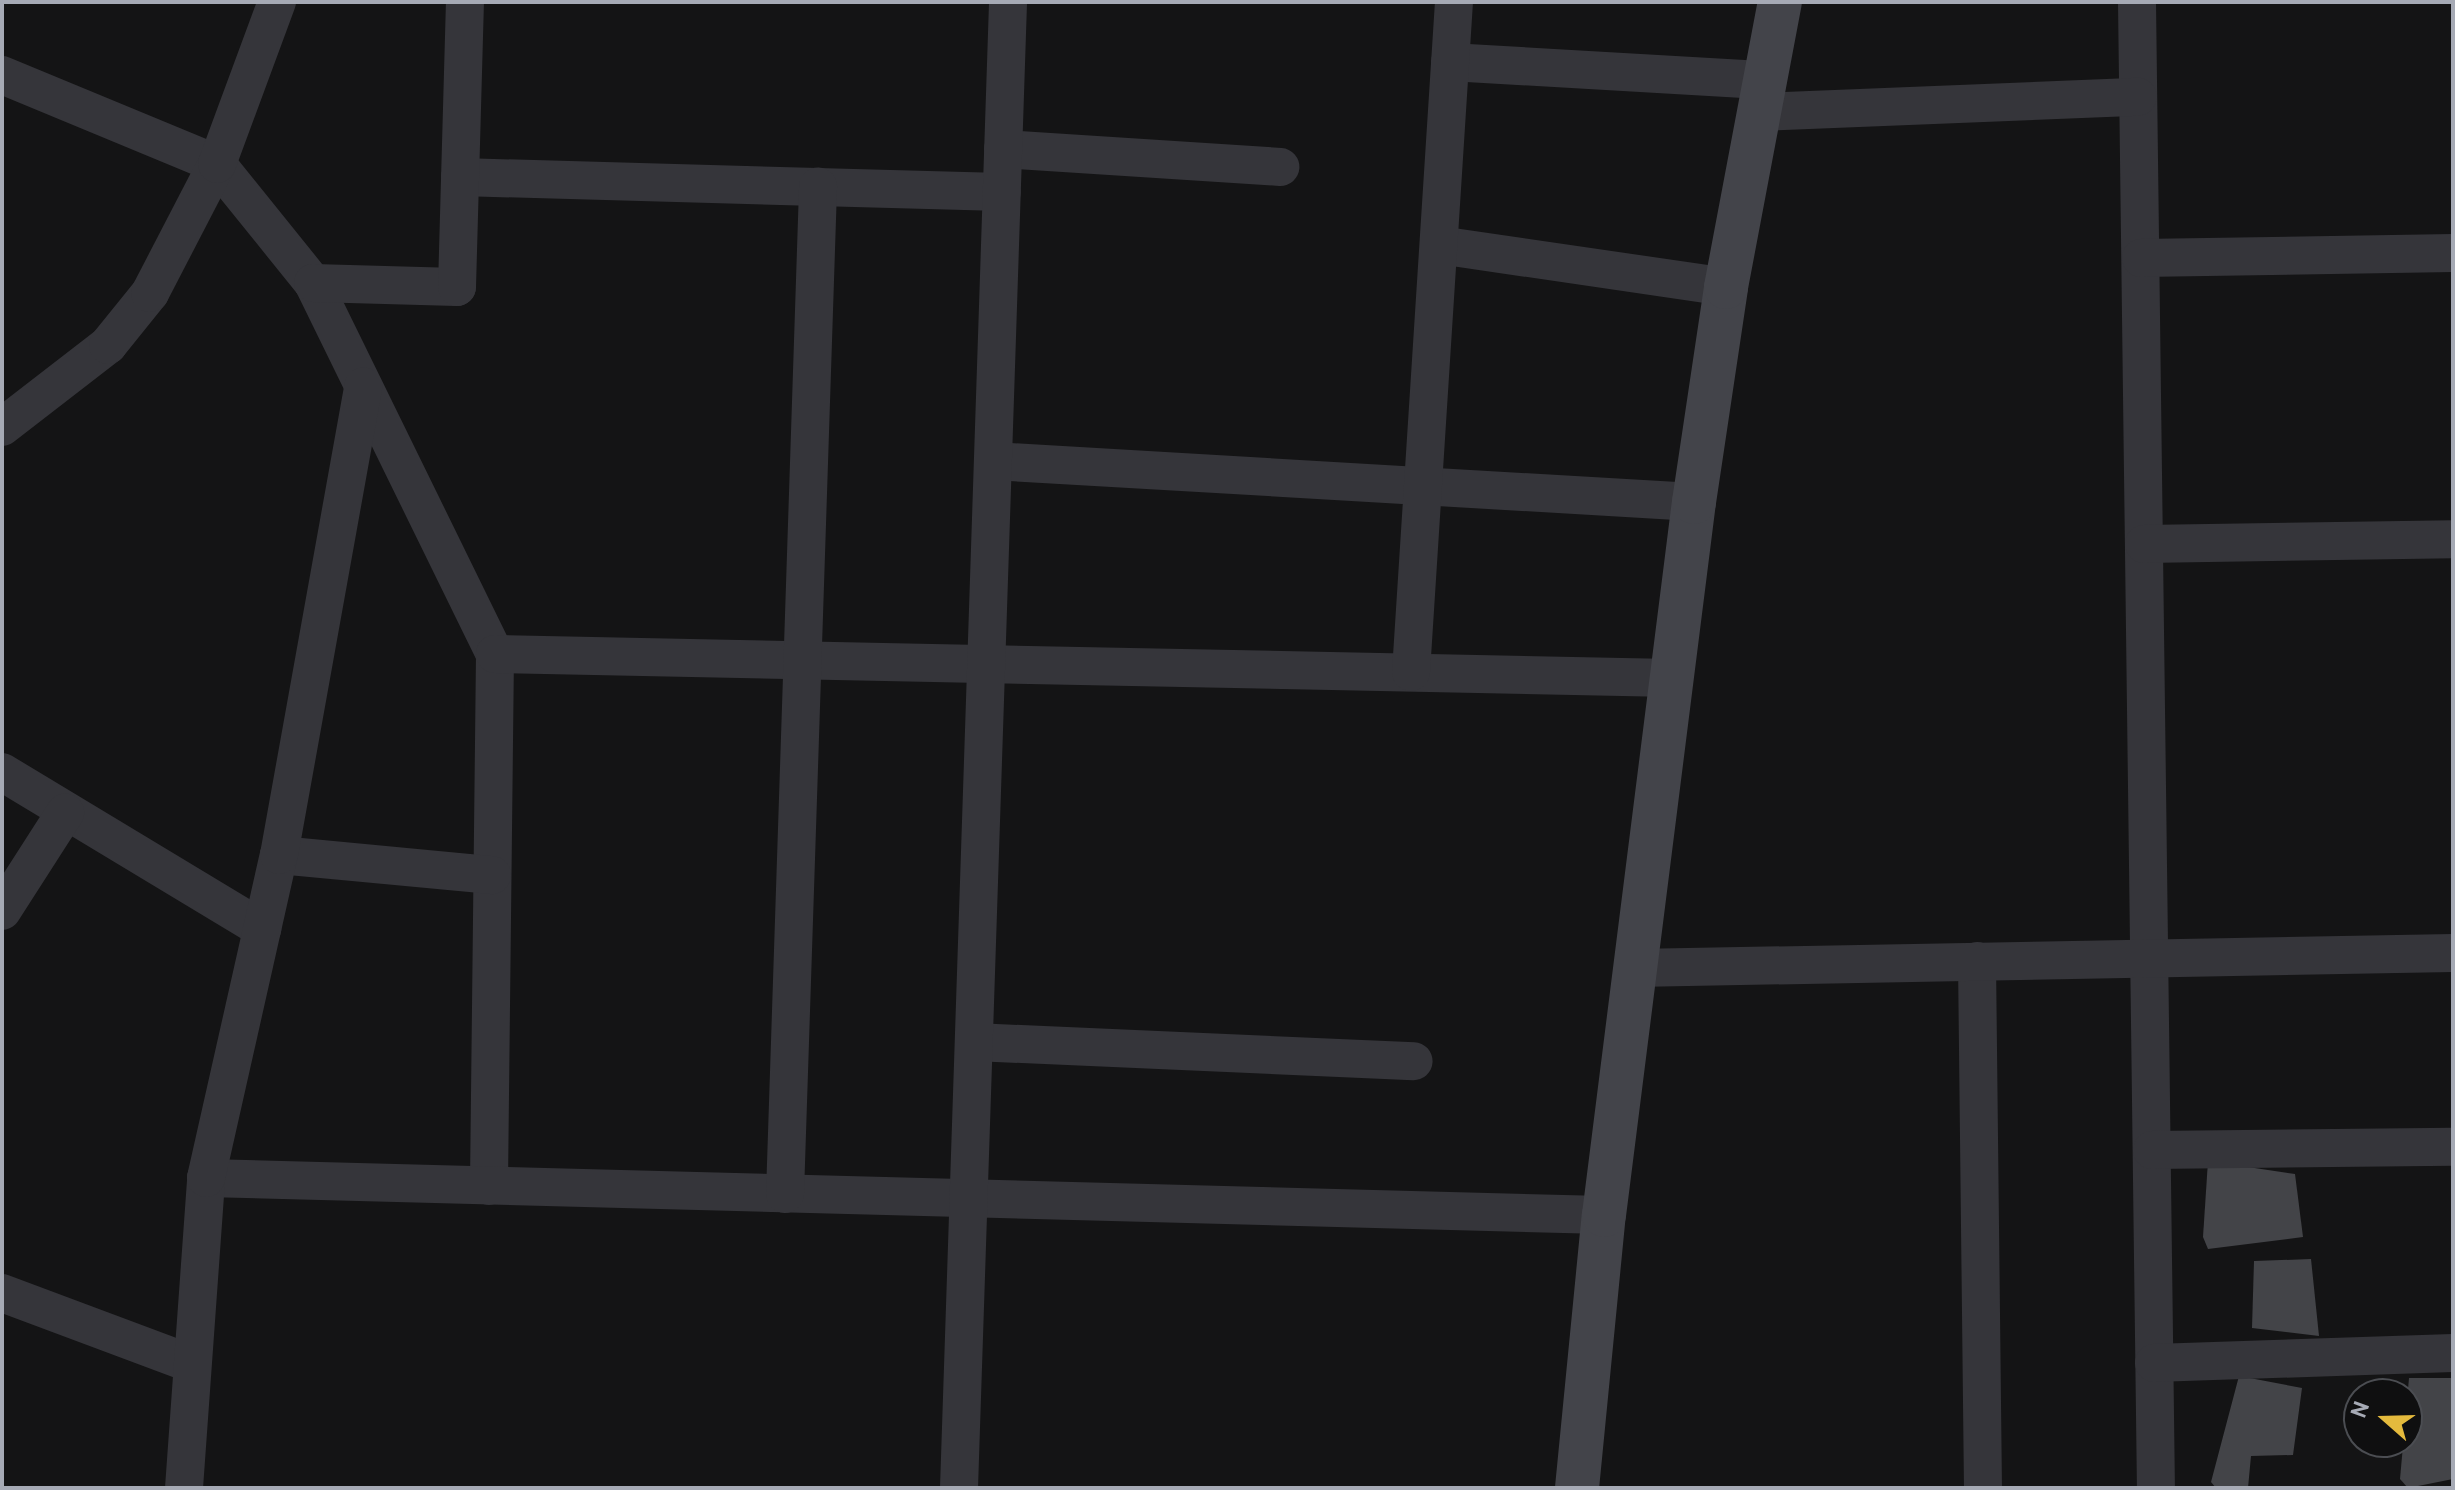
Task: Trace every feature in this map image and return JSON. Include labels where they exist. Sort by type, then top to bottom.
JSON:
[{"type":"main road","points":[[1577,1488],[1604,1215],[1694,502],[1726,287],[1780,2]]},
{"type":"street","points":[[2,427],[108,345],[158,280],[217,164],[277,2]]},
{"type":"street","points":[[313,283],[457,287],[465,2]]},
{"type":"street","points":[[959,1488],[1008,2]]},
{"type":"street","points":[[1411,672],[1454,2]]},
{"type":"street","points":[[2137,2],[2156,1488]]},
{"type":"street","points":[[1450,62],[1762,96],[2138,97]]},
{"type":"street","points":[[2,75],[217,164],[313,283],[495,654],[489,1186]]},
{"type":"street","points":[[1003,149],[1280,167]]},
{"type":"street","points":[[460,177],[1002,192]]},
{"type":"street","points":[[785,1194],[818,187]]},
{"type":"street","points":[[1439,245],[1726,287]]},
{"type":"street","points":[[2141,258],[2453,253]]},
{"type":"street","points":[[184,1488],[189,1363],[206,1178],[279,855],[363,386]]},
{"type":"street","points":[[993,461],[1694,502]]},
{"type":"street","points":[[2144,544],[2453,539]]},
{"type":"street","points":[[495,654],[1672,678]]},
{"type":"street","points":[[2,772],[65,813],[262,929]]},
{"type":"street","points":[[2,911],[65,813]]},
{"type":"street","points":[[279,855],[492,875]]},
{"type":"street","points":[[1635,968],[2453,953]]},
{"type":"street","points":[[1977,961],[1983,1488]]},
{"type":"street","points":[[974,1042],[1414,1061]]},
{"type":"street","points":[[2152,1150],[2453,1147]]},
{"type":"street","points":[[206,1178],[1604,1215]]},
{"type":"street","points":[[2,1293],[189,1363]]},
{"type":"street","points":[[2154,1363],[2453,1353]]},
{"type":"building","points":[[2208,1161],[2295,1174],[2303,1237],[2208,1249],[2203,1237]]},
{"type":"building","points":[[2311,1259],[2319,1336],[2252,1328],[2254,1261]]},
{"type":"building","points":[[2239,1376],[2302,1388],[2293,1455],[2251,1456],[2248,1488],[2216,1488],[2211,1482]]},
{"type":"building","points":[[2423,1378],[2453,1378],[2453,1479],[2408,1488],[2400,1479],[2402,1458],[2423,1458]]}]
